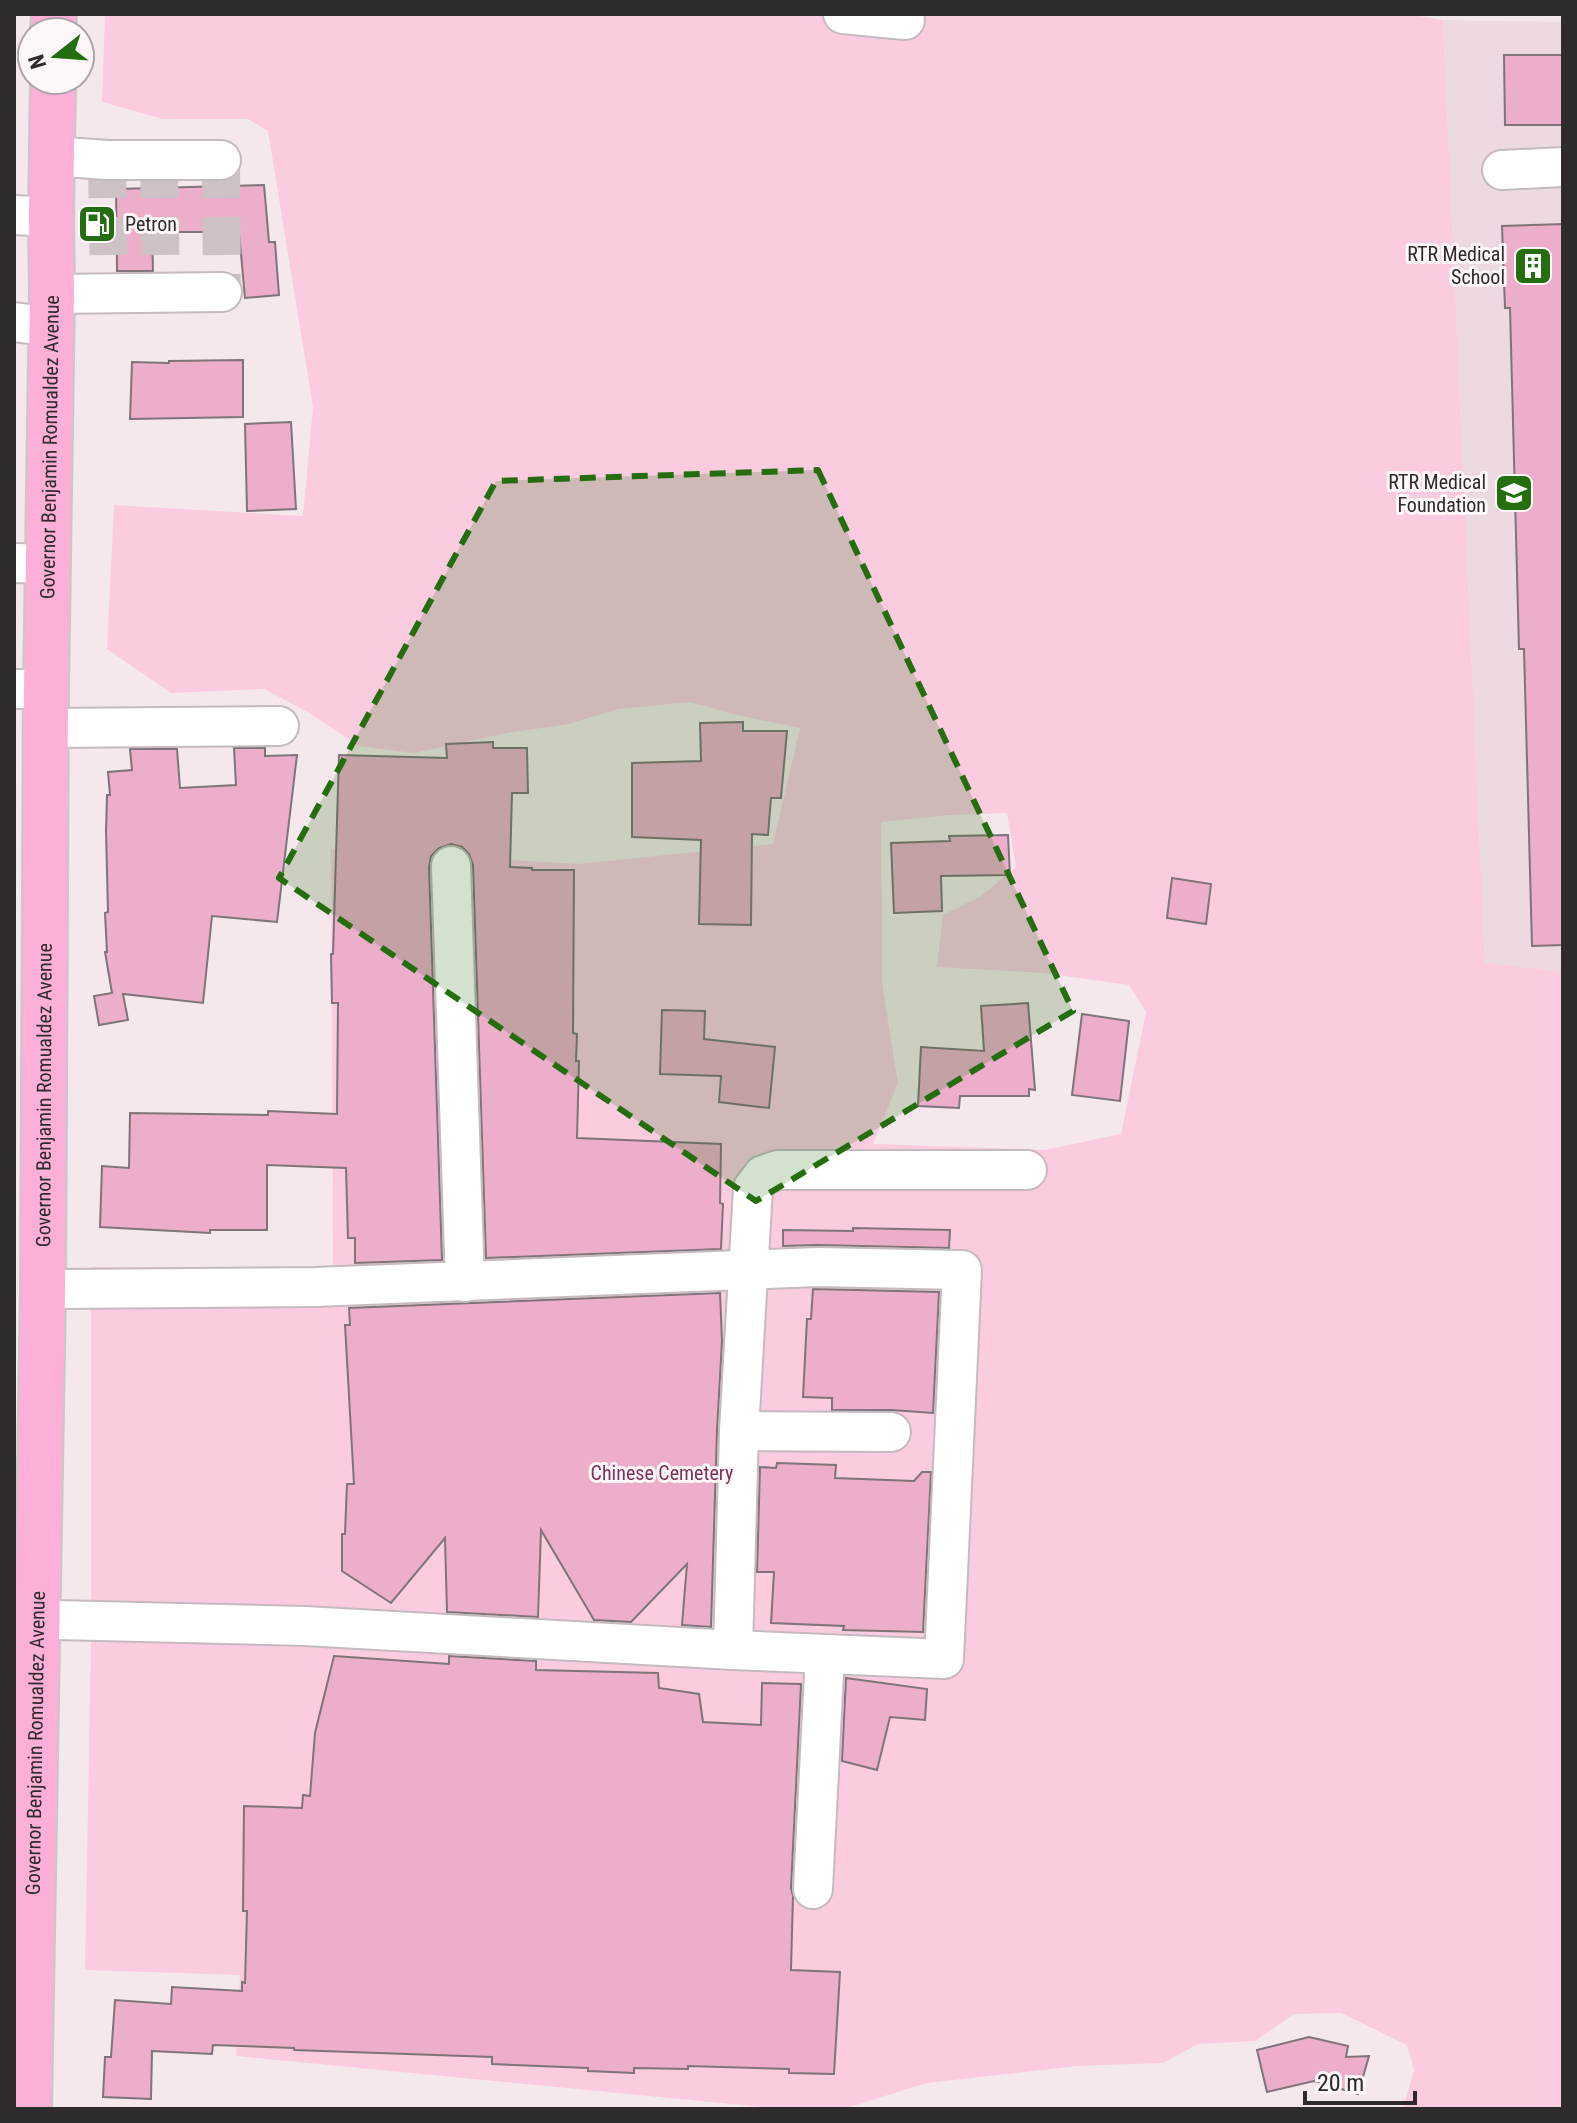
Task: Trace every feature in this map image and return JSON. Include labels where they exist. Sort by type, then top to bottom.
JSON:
[{"type":"main road","name":"Governor Benjamin Romualdez Avenue","points":[[29,2109],[26,1619],[43,1291],[36,702],[31,563],[39,314],[32,216],[52,156],[53,96]]},
{"type":"street","points":[[843,14],[905,20]]},
{"type":"street","points":[[52,156],[107,160],[221,160]]},
{"type":"street","points":[[1502,170],[1563,167]]},
{"type":"street","points":[[39,314],[222,292]]},
{"type":"street","points":[[36,702],[279,726]]},
{"type":"street","points":[[451,866],[465,1282]]},
{"type":"street","points":[[733,1650],[739,1431],[753,1188],[763,1175],[778,1170],[1027,1170]]},
{"type":"street","points":[[26,1619],[305,1626],[944,1659],[962,1270],[817,1267],[315,1287],[43,1291]]},
{"type":"street","points":[[739,1431],[891,1432]]},
{"type":"street","points":[[813,1889],[825,1654]]},
{"type":"highlighted area","points":[[818,470],[1073,1011],[756,1201],[279,878],[496,481]]},
{"type":"shaded area","name":"RTR Medical Foundation","points":[[1443,20],[1563,22],[1563,972],[1485,964]]},
{"type":"green space","name":"Chinese Cemetery","points":[[105,14],[1406,14],[1443,20],[1485,963],[1563,972],[1563,2109],[1403,2109],[1414,2070],[1407,2045],[1341,2013],[1294,2014],[1255,2041],[1198,2044],[1163,2063],[1077,2066],[927,2083],[843,2109],[783,2109],[236,2056],[240,1975],[85,1970],[91,1643],[91,1267],[333,1269],[331,849],[578,864],[773,844],[800,728],[690,702],[618,709],[569,724],[507,733],[414,753],[359,746],[306,711],[264,689],[171,693],[107,649],[114,505],[303,516],[313,407],[268,131],[248,119],[163,119],[102,102]],"holes":[[[1007,813],[1016,867],[981,896],[943,915],[937,967],[1043,973],[1129,985],[1146,1012],[1121,1134],[1044,1150],[873,1144],[898,1083],[882,983],[881,822]]]},
{"type":"building","points":[[1504,55],[1563,55],[1563,125],[1505,125]]},
{"type":"building","points":[[264,185],[269,242],[275,242],[279,295],[245,298],[239,232],[152,232],[153,271],[117,271],[116,189]]},
{"type":"building","points":[[1563,224],[1563,945],[1532,946],[1524,649],[1519,649],[1510,308],[1505,308],[1502,226]]},
{"type":"building","points":[[243,360],[243,417],[130,419],[132,362]]},
{"type":"building","points":[[291,422],[296,509],[247,511],[245,424]]},
{"type":"building","points":[[743,722],[743,731],[787,731],[781,798],[771,798],[768,835],[752,834],[751,925],[699,924],[701,840],[632,837],[632,763],[701,761],[700,723]]},
{"type":"building","points":[[493,742],[493,748],[527,748],[528,793],[512,793],[510,867],[574,870],[573,1033],[577,1034],[576,1061],[579,1061],[577,1138],[721,1144],[721,1249],[486,1258],[473,865],[462,847],[451,844],[439,848],[431,856],[429,867],[442,1260],[355,1263],[355,1238],[348,1238],[346,1168],[267,1165],[267,1230],[210,1230],[210,1233],[100,1227],[102,1166],[129,1168],[130,1113],[268,1115],[268,1111],[337,1114],[338,1003],[332,1003],[331,954],[339,755],[447,758],[446,744]]},
{"type":"building","points":[[234,748],[265,748],[265,756],[297,755],[277,922],[212,916],[203,1003],[123,994],[128,1020],[99,1025],[94,996],[112,993],[105,952],[108,772],[132,770],[130,749],[177,749],[180,788],[236,785]]},
{"type":"building","points":[[1008,835],[1010,875],[941,876],[942,911],[894,913],[891,843],[950,841],[949,836]]},
{"type":"building","points":[[1172,878],[1211,884],[1206,924],[1167,918]]},
{"type":"building","points":[[1028,1003],[1035,1090],[1029,1089],[1029,1096],[960,1096],[959,1108],[918,1106],[921,1047],[984,1051],[981,1006]]},
{"type":"building","points":[[662,1010],[705,1011],[704,1039],[775,1047],[769,1108],[719,1102],[721,1076],[660,1074]]},
{"type":"building","points":[[1082,1014],[1129,1021],[1120,1101],[1072,1095]]},
{"type":"building","points":[[853,1228],[950,1230],[949,1248],[783,1246],[783,1230],[853,1231]]},
{"type":"building","points":[[813,1289],[939,1292],[933,1413],[832,1410],[832,1398],[803,1397],[807,1319],[811,1319]]},
{"type":"building","points":[[720,1293],[722,1341],[711,1627],[682,1625],[687,1564],[631,1622],[594,1620],[541,1530],[538,1617],[447,1612],[445,1538],[391,1603],[342,1571],[347,1484],[354,1484],[345,1325],[350,1325],[349,1308]]},
{"type":"building","points":[[777,1463],[836,1465],[835,1478],[914,1481],[922,1472],[931,1472],[923,1632],[843,1630],[844,1626],[771,1623],[774,1572],[757,1572],[760,1467],[776,1468]]},
{"type":"building","points":[[334,1656],[449,1664],[449,1656],[536,1661],[536,1670],[658,1673],[659,1688],[699,1694],[703,1722],[761,1725],[762,1683],[801,1684],[791,1888],[791,1970],[840,1972],[834,2074],[789,2073],[789,2069],[688,2066],[688,2069],[634,2068],[634,2073],[588,2071],[588,2068],[492,2064],[492,2057],[213,2045],[212,2054],[152,2051],[151,2099],[103,2097],[105,2057],[111,2057],[115,2000],[171,2004],[172,1987],[242,1991],[242,1982],[245,1983],[247,1911],[243,1911],[244,1806],[302,1808],[303,1795],[310,1796],[315,1733]]},
{"type":"building","points":[[846,1678],[927,1689],[925,1720],[890,1717],[877,1770],[842,1761]]},
{"type":"building","points":[[1309,2037],[1348,2046],[1346,2057],[1369,2056],[1358,2094],[1314,2081],[1267,2092],[1257,2050]]},
{"type":"tunnel","points":[[107,160],[109,293]]},
{"type":"tunnel","points":[[159,160],[161,292]]},
{"type":"tunnel","points":[[221,160],[222,292]]},
{"type":"place","name":"Petron","points":[[97,224]]},
{"type":"place","name":"RTR Medical School","points":[[1533,266]]},
{"type":"place","name":"RTR Medical Foundation","points":[[1514,493]]}]
